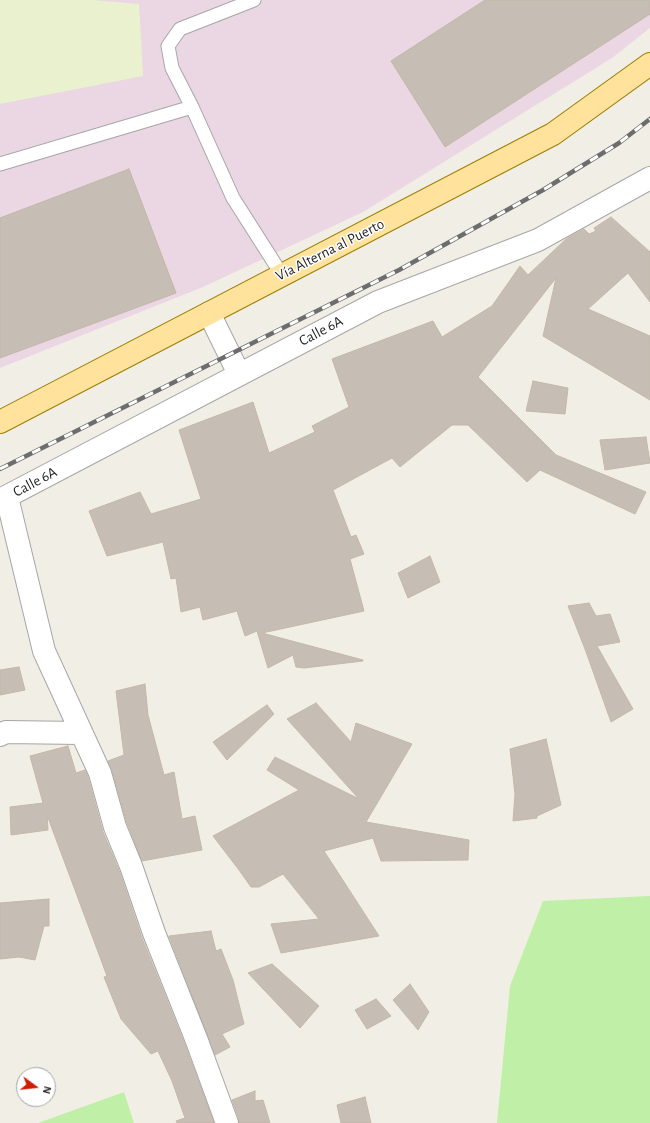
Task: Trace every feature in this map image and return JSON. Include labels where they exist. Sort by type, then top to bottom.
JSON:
[{"type":"main road","name":"Vía Alterna al Puerto","points":[[0,422],[553,134],[650,64]]},
{"type":"street","name":"Calle 6A","points":[[4,499],[378,302],[538,240],[650,178]]},
{"type":"street","points":[[209,313],[239,374]]},
{"type":"street","points":[[4,499],[44,651],[100,773],[115,827],[131,866],[154,933],[197,1040],[227,1123]]},
{"type":"street","points":[[0,735],[6,732],[81,733]]},
{"type":"lane","points":[[254,0],[180,29],[168,46],[172,68],[192,107],[233,198],[282,275]]},
{"type":"lane","points":[[0,164],[192,107]]},
{"type":"shaded area","points":[[0,0],[650,0],[650,28],[612,58],[363,212],[203,287],[0,368]]},
{"type":"green space","points":[[0,0],[92,0],[139,4],[143,76],[0,104]]},
{"type":"green space","points":[[650,896],[650,1123],[497,1123],[510,986],[543,901]]},
{"type":"green space","points":[[124,1092],[134,1123],[38,1123]]},
{"type":"building","points":[[485,0],[650,0],[650,14],[445,147],[391,61]]},
{"type":"building","points":[[129,169],[176,293],[0,358],[0,218]]},
{"type":"building","points":[[611,217],[650,252],[650,302],[628,273],[588,309],[650,336],[650,400],[543,336],[556,278],[478,377],[556,455],[646,492],[635,514],[540,470],[527,482],[468,425],[452,425],[400,467],[392,458],[333,490],[351,537],[356,535],[364,554],[350,559],[364,611],[262,633],[363,661],[304,668],[296,667],[293,655],[268,668],[257,631],[245,636],[237,611],[203,620],[200,607],[181,612],[176,578],[171,579],[163,542],[107,556],[89,511],[140,492],[151,514],[201,499],[179,430],[253,402],[269,453],[315,432],[312,426],[349,407],[332,359],[433,321],[442,337],[492,306],[520,266],[528,275],[566,239],[584,229],[589,234],[596,231],[594,228]]},
{"type":"building","points":[[533,381],[568,388],[565,414],[526,411]]},
{"type":"building","points":[[646,437],[650,463],[605,470],[600,440]]},
{"type":"building","points":[[430,556],[440,582],[408,598],[398,573]]},
{"type":"building","points":[[589,603],[596,616],[610,614],[620,642],[597,646],[633,709],[611,722],[568,606]]},
{"type":"building","points":[[19,667],[25,690],[0,695],[0,670]]},
{"type":"building","points":[[145,684],[148,715],[164,775],[174,772],[182,819],[195,816],[202,850],[142,861],[127,823],[108,761],[124,755],[116,691]]},
{"type":"building","points":[[316,703],[351,742],[356,723],[412,744],[366,822],[469,840],[468,860],[381,861],[373,838],[324,851],[379,936],[281,953],[271,924],[319,919],[283,874],[259,887],[251,887],[213,836],[299,790],[267,770],[275,757],[359,799],[287,719]]},
{"type":"building","points":[[267,705],[274,714],[227,760],[213,742]]},
{"type":"building","points":[[546,739],[561,805],[537,816],[537,818],[513,821],[515,794],[510,749]]},
{"type":"building","points":[[68,746],[76,773],[85,770],[88,777],[103,832],[119,870],[142,938],[185,1045],[214,1123],[177,1123],[176,1121],[185,1118],[172,1081],[158,1051],[151,1054],[121,1019],[104,977],[107,976],[47,815],[48,830],[11,835],[10,807],[43,803],[30,756]]},
{"type":"building","points":[[49,899],[49,926],[44,926],[35,960],[19,957],[0,959],[0,903]]},
{"type":"building","points":[[211,931],[216,951],[221,949],[233,980],[244,1024],[222,1034],[230,1047],[215,1055],[169,936]]},
{"type":"building","points":[[272,964],[319,1006],[300,1028],[248,973]]},
{"type":"building","points":[[410,984],[429,1012],[418,1030],[393,1000]]},
{"type":"building","points":[[376,999],[391,1016],[367,1029],[355,1010]]},
{"type":"building","points":[[255,1091],[255,1101],[263,1100],[270,1123],[239,1123],[232,1100]]},
{"type":"building","points":[[365,1097],[371,1123],[341,1123],[337,1105]]},
{"type":"railway","points":[[0,469],[399,270],[543,190],[619,143],[650,119]]}]
